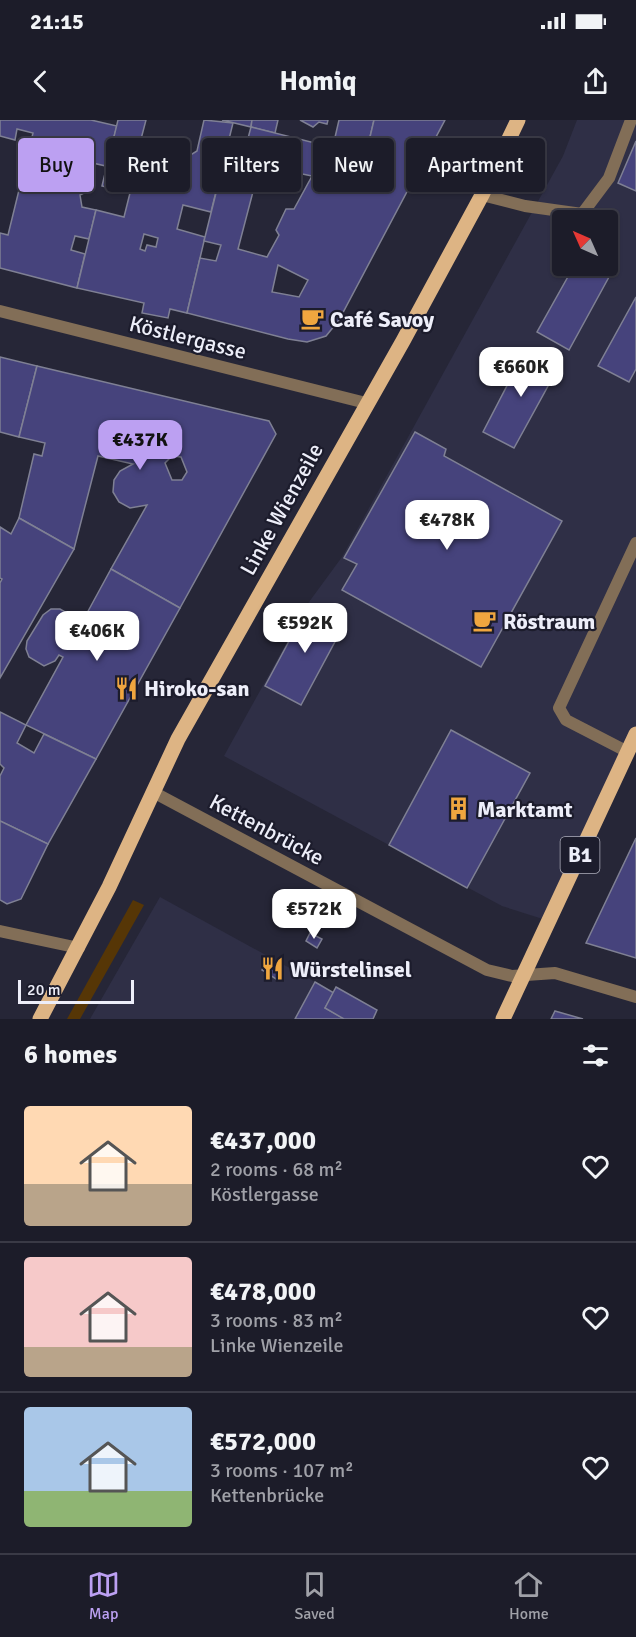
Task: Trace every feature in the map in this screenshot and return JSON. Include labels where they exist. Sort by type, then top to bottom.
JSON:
[{"type":"main road","name":"Linke Wienzeile","points":[[40,1019],[79,948],[178,739],[482,195],[518,120]]},
{"type":"main road","name":"B1","points":[[503,1019],[636,734]]},
{"type":"street","points":[[482,195],[525,207],[582,214],[609,177],[631,120]]},
{"type":"street","name":"Köstlergasse","points":[[0,311],[366,403]]},
{"type":"street","points":[[628,752],[566,720],[559,708],[636,543]]},
{"type":"street","name":"Kettenbrücke","points":[[153,792],[487,970],[499,975],[555,974],[636,997]]},
{"type":"street","points":[[0,931],[79,948]]},
{"type":"shaded area","points":[[577,120],[636,120],[636,727],[549,921],[502,906],[224,756],[309,602],[342,557],[563,156]]},
{"type":"shaded area","points":[[160,897],[315,982],[295,1019],[90,1019]]},
{"type":"shaded area","points":[[133,900],[144,905],[80,1019],[67,1019]]},
{"type":"building","points":[[0,120],[91,120],[117,126],[114,138],[106,138],[106,166],[94,163],[94,138],[32,138],[33,133],[17,129],[15,140],[0,136]]},
{"type":"building","points":[[118,120],[146,120],[141,138],[114,138]]},
{"type":"building","points":[[204,120],[233,123],[229,138],[202,138],[202,192],[216,192],[211,212],[183,205],[177,229],[205,237],[187,313],[170,309],[168,318],[142,313],[144,303],[77,288],[96,210],[124,217],[130,193],[126,192],[190,192],[190,155],[197,151]],"holes":[[[144,234],[158,238],[156,247],[147,245],[145,251],[140,249]]]},
{"type":"building","points":[[222,120],[252,120],[251,127]]},
{"type":"building","points":[[252,120],[278,120],[275,133],[251,127]]},
{"type":"building","points":[[300,120],[328,120],[327,124],[319,122],[313,127]]},
{"type":"building","points":[[339,120],[374,120],[370,138],[335,138]]},
{"type":"building","points":[[374,120],[445,120],[435,138],[406,138],[407,192],[339,320],[326,336],[307,342],[288,339],[187,313],[200,258],[216,261],[221,245],[204,241],[216,192],[253,192],[238,249],[267,257],[279,235],[276,230],[286,209],[294,209],[312,176],[301,174],[301,140],[313,142],[313,192],[394,192],[394,138],[370,138]],"holes":[[[278,265],[308,280],[299,297],[272,292]]]},
{"type":"building","points":[[251,127],[295,138],[248,138]]},
{"type":"building","points":[[636,141],[636,191],[618,183]]},
{"type":"building","points":[[106,170],[106,187],[102,186]]},
{"type":"building","points":[[19,192],[86,192],[80,195],[82,207],[96,210],[89,239],[75,236],[71,250],[85,254],[77,288],[0,268],[0,233],[8,235]]},
{"type":"building","points":[[568,276],[610,276],[569,350],[537,332]]},
{"type":"building","points":[[636,297],[636,369],[629,382],[598,366]]},
{"type":"building","points":[[526,349],[559,366],[514,448],[483,432]]},
{"type":"building","points":[[0,357],[37,366],[19,437],[0,432]]},
{"type":"building","points":[[37,366],[269,421],[276,434],[180,608],[111,569],[147,505],[130,508],[119,502],[113,492],[114,480],[120,471],[133,464],[98,456],[74,549],[19,518],[34,454],[42,456],[45,443],[19,437]],"holes":[[[172,456],[181,457],[187,472],[182,480],[172,480],[165,463]]]},
{"type":"building","points":[[415,432],[446,449],[444,456],[562,521],[481,667],[342,590],[357,564],[344,558]]},
{"type":"building","points":[[19,518],[74,549],[0,678],[0,583],[2,579],[0,578],[0,527],[11,534]]},
{"type":"building","points":[[111,569],[180,608],[96,759],[26,725],[63,657],[59,655],[55,661],[44,666],[29,657],[26,649],[27,641],[43,615],[51,609],[60,609],[72,616],[74,628],[70,634],[74,637]]},
{"type":"building","points":[[309,604],[345,623],[301,705],[265,686]]},
{"type":"building","points":[[0,712],[26,725],[17,743],[34,753],[44,734],[96,759],[48,844],[0,821],[0,776],[4,768],[0,764]]},
{"type":"building","name":"Marktamt","points":[[451,730],[530,773],[467,888],[389,845]]},
{"type":"building","points":[[0,821],[48,844],[21,899],[7,904],[0,900]]},
{"type":"building","points":[[636,838],[636,958],[586,943]]},
{"type":"building","points":[[310,933],[322,939],[317,948],[306,941]]},
{"type":"building","name":"Würstelinsel","points":[[267,961],[282,969],[276,979],[262,970]]},
{"type":"building","points":[[315,982],[334,993],[325,1008],[345,1019],[295,1019]]},
{"type":"building","points":[[336,987],[377,1010],[373,1019],[344,1019],[325,1008]]},
{"type":"building","points":[[555,1011],[583,1019],[551,1019]]},
{"type":"place","name":"Café Savoy","points":[[312,319]]},
{"type":"place","name":"Röstraum","points":[[485,621]]},
{"type":"place","name":"Hiroko-san","points":[[126,688]]},
{"type":"place","name":"Marktamt","points":[[459,809]]},
{"type":"place","name":"Würstelinsel","points":[[272,969]]}]
